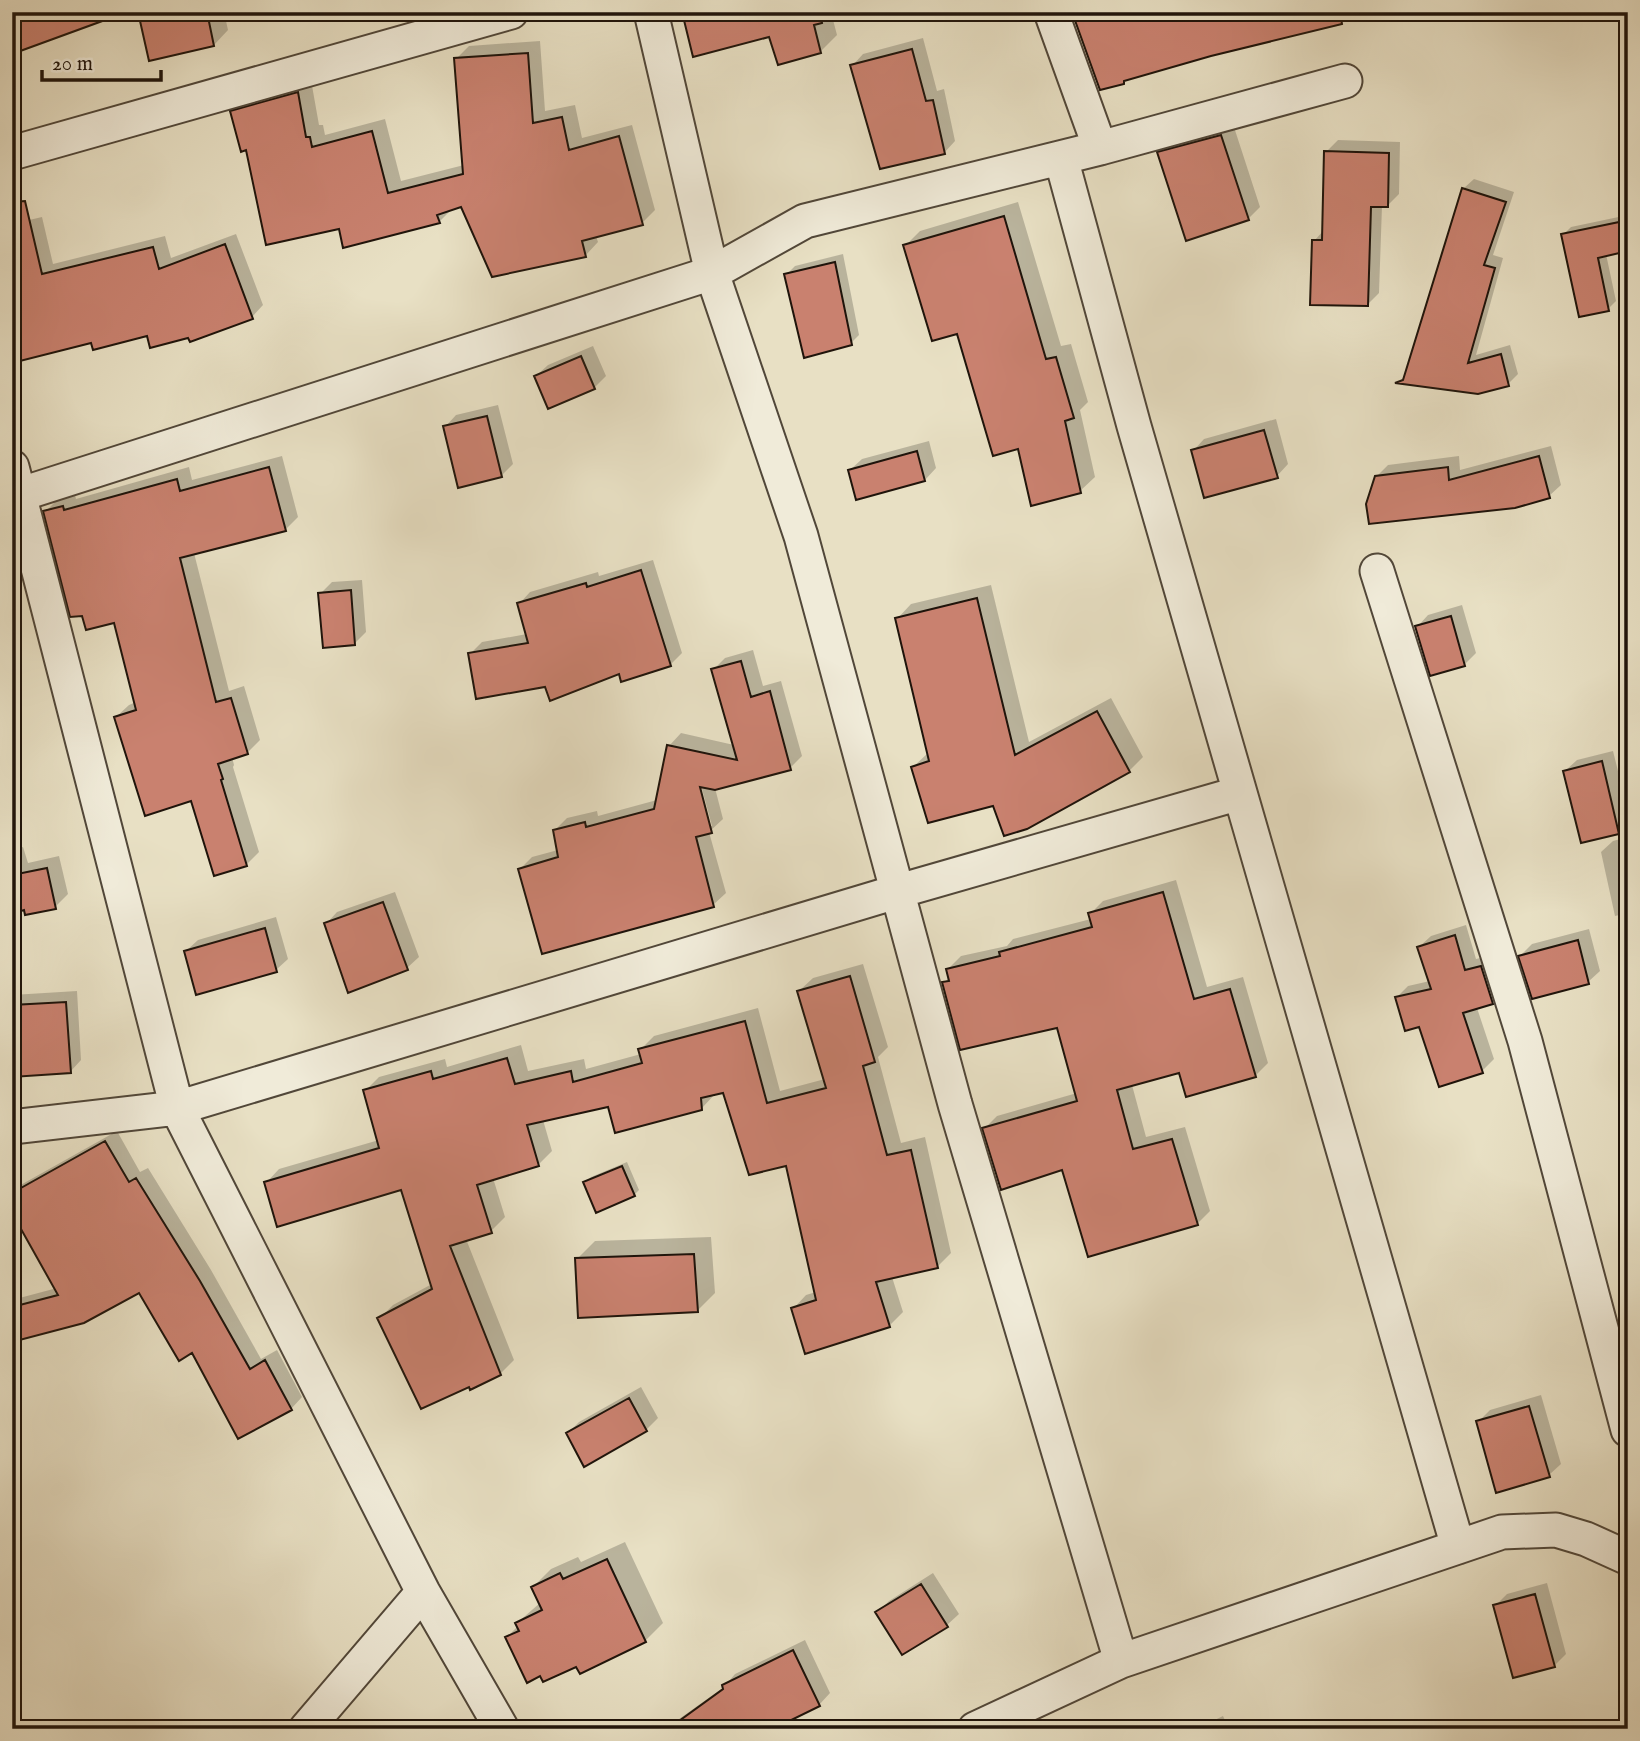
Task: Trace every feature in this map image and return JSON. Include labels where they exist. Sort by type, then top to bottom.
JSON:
[{"type":"street","points":[[12,153],[511,12]]},
{"type":"street","points":[[651,12],[712,274],[801,536],[955,1104],[1121,1661]]},
{"type":"street","points":[[1051,12],[1100,148]]},
{"type":"street","points":[[502,1729],[423,1592],[177,1108],[15,487],[712,274],[805,221],[1100,148],[1345,81]]},
{"type":"street","points":[[1061,158],[1134,426],[1458,1547]]},
{"type":"street","points":[[1377,571],[1525,1041],[1628,1430]]},
{"type":"street","points":[[12,1127],[177,1108],[899,891],[1240,793]]},
{"type":"street","points":[[975,1729],[1121,1661],[1502,1532],[1556,1530],[1586,1539],[1628,1558]]},
{"type":"street","points":[[306,1729],[423,1592]]},
{"type":"building","points":[[12,12],[115,12],[116,16],[12,54]]},
{"type":"building","points":[[138,12],[207,12],[214,46],[149,61]]},
{"type":"building","points":[[682,12],[820,12],[822,23],[814,25],[821,53],[778,65],[769,37],[693,57]]},
{"type":"building","points":[[1072,12],[1340,12],[1342,24],[1211,56],[1100,90]]},
{"type":"building","points":[[912,49],[926,101],[933,100],[945,154],[880,169],[850,65]]},
{"type":"building","points":[[528,53],[533,123],[562,117],[569,150],[619,136],[643,225],[582,241],[586,257],[492,277],[461,207],[437,215],[440,223],[343,248],[339,229],[266,245],[246,150],[241,152],[230,111],[298,92],[306,137],[310,137],[312,147],[372,131],[388,193],[463,174],[454,58]]},
{"type":"building","points":[[1221,135],[1249,220],[1186,241],[1157,152]]},
{"type":"building","points":[[1324,151],[1389,153],[1388,207],[1371,207],[1368,306],[1310,305],[1312,240],[1322,240]]},
{"type":"building","points":[[1462,188],[1506,202],[1484,265],[1495,268],[1468,363],[1501,354],[1509,386],[1478,394],[1395,383],[1403,380]]},
{"type":"building","points":[[25,201],[42,274],[153,247],[159,269],[225,244],[253,319],[190,342],[188,338],[150,348],[147,336],[93,350],[91,343],[12,363],[12,202]]},
{"type":"building","points":[[1004,216],[1046,359],[1056,357],[1074,418],[1065,421],[1081,493],[1031,506],[1018,449],[993,456],[957,334],[932,341],[903,245]]},
{"type":"building","points":[[1624,221],[1628,251],[1598,258],[1609,311],[1579,317],[1561,234]]},
{"type":"building","points":[[835,262],[852,345],[804,358],[784,274]]},
{"type":"building","points":[[581,356],[595,389],[548,409],[534,376]]},
{"type":"building","points":[[487,416],[502,477],[458,488],[443,426]]},
{"type":"building","points":[[1264,430],[1278,478],[1204,498],[1191,450]]},
{"type":"building","points":[[917,451],[925,481],[856,500],[848,470]]},
{"type":"building","points":[[1539,456],[1550,498],[1515,508],[1369,524],[1366,504],[1375,476],[1448,467],[1449,480]]},
{"type":"building","points":[[269,467],[286,531],[180,558],[216,702],[231,698],[248,754],[218,764],[247,866],[214,876],[191,801],[145,816],[114,717],[136,710],[114,623],[86,630],[82,616],[70,617],[43,511],[63,506],[64,510],[177,479],[180,491]]},
{"type":"building","points":[[641,570],[671,666],[621,682],[619,674],[550,701],[545,687],[476,699],[468,653],[528,643],[517,603],[586,583],[587,587]]},
{"type":"building","points":[[351,590],[355,645],[323,648],[318,593]]},
{"type":"building","points":[[977,598],[1015,755],[1097,711],[1130,772],[1027,829],[1004,836],[993,806],[928,823],[911,767],[929,761],[895,618]]},
{"type":"building","points":[[1451,616],[1465,666],[1430,676],[1415,626]]},
{"type":"building","points":[[741,661],[751,697],[770,691],[791,770],[715,790],[700,787],[712,833],[696,837],[714,907],[542,954],[518,869],[558,857],[553,830],[585,822],[586,827],[654,809],[667,745],[737,760],[711,669]]},
{"type":"building","points":[[1602,761],[1619,834],[1581,843],[1563,771]]},
{"type":"building","points":[[47,868],[56,909],[25,915],[24,910],[12,914],[12,875]]},
{"type":"building","points":[[1163,892],[1194,999],[1230,989],[1256,1077],[1186,1097],[1179,1073],[1117,1090],[1133,1149],[1172,1139],[1198,1225],[1088,1257],[1062,1170],[1001,1190],[982,1128],[1077,1101],[1057,1028],[960,1050],[942,982],[949,981],[946,969],[1000,956],[999,952],[1092,927],[1088,913]]},
{"type":"building","points":[[383,902],[408,970],[348,993],[324,923]]},
{"type":"building","points":[[265,928],[277,972],[196,995],[184,951]]},
{"type":"building","points":[[1455,935],[1465,970],[1481,966],[1493,1004],[1463,1013],[1483,1073],[1439,1087],[1419,1027],[1405,1031],[1395,997],[1431,989],[1417,947]]},
{"type":"building","points":[[1578,940],[1589,984],[1532,999],[1518,956]]},
{"type":"building","points":[[850,976],[875,1062],[863,1066],[887,1155],[911,1150],[938,1268],[876,1282],[890,1327],[805,1354],[791,1308],[816,1300],[786,1166],[749,1175],[723,1093],[701,1098],[702,1110],[615,1133],[608,1107],[527,1125],[539,1166],[477,1185],[492,1233],[450,1246],[501,1375],[421,1409],[377,1318],[432,1289],[401,1190],[277,1227],[264,1182],[379,1148],[363,1090],[431,1071],[433,1079],[507,1058],[515,1084],[571,1071],[573,1082],[642,1063],[638,1049],[745,1021],[767,1103],[826,1088],[797,991]]},
{"type":"building","points":[[66,1002],[71,1073],[12,1077],[12,1005]]},
{"type":"building","points":[[105,1141],[129,1182],[136,1178],[200,1281],[250,1369],[265,1360],[292,1410],[238,1439],[192,1353],[179,1361],[139,1293],[84,1323],[12,1342],[12,1307],[58,1295],[12,1213],[12,1193]]},
{"type":"building","points":[[622,1166],[635,1196],[596,1213],[583,1182]]},
{"type":"building","points":[[694,1254],[698,1312],[578,1318],[575,1258]]},
{"type":"building","points":[[629,1398],[647,1431],[584,1467],[566,1433]]},
{"type":"building","points":[[1529,1406],[1550,1477],[1496,1493],[1476,1421]]},
{"type":"building","points":[[607,1559],[646,1642],[580,1674],[576,1667],[543,1682],[540,1676],[527,1683],[505,1637],[519,1631],[515,1623],[542,1610],[531,1587],[560,1573],[563,1579]]},
{"type":"building","points":[[921,1584],[948,1627],[902,1655],[875,1612]]},
{"type":"building","points":[[1535,1594],[1555,1667],[1513,1678],[1493,1605]]},
{"type":"building","points":[[793,1650],[820,1706],[773,1729],[668,1729],[723,1689],[722,1685]]}]
